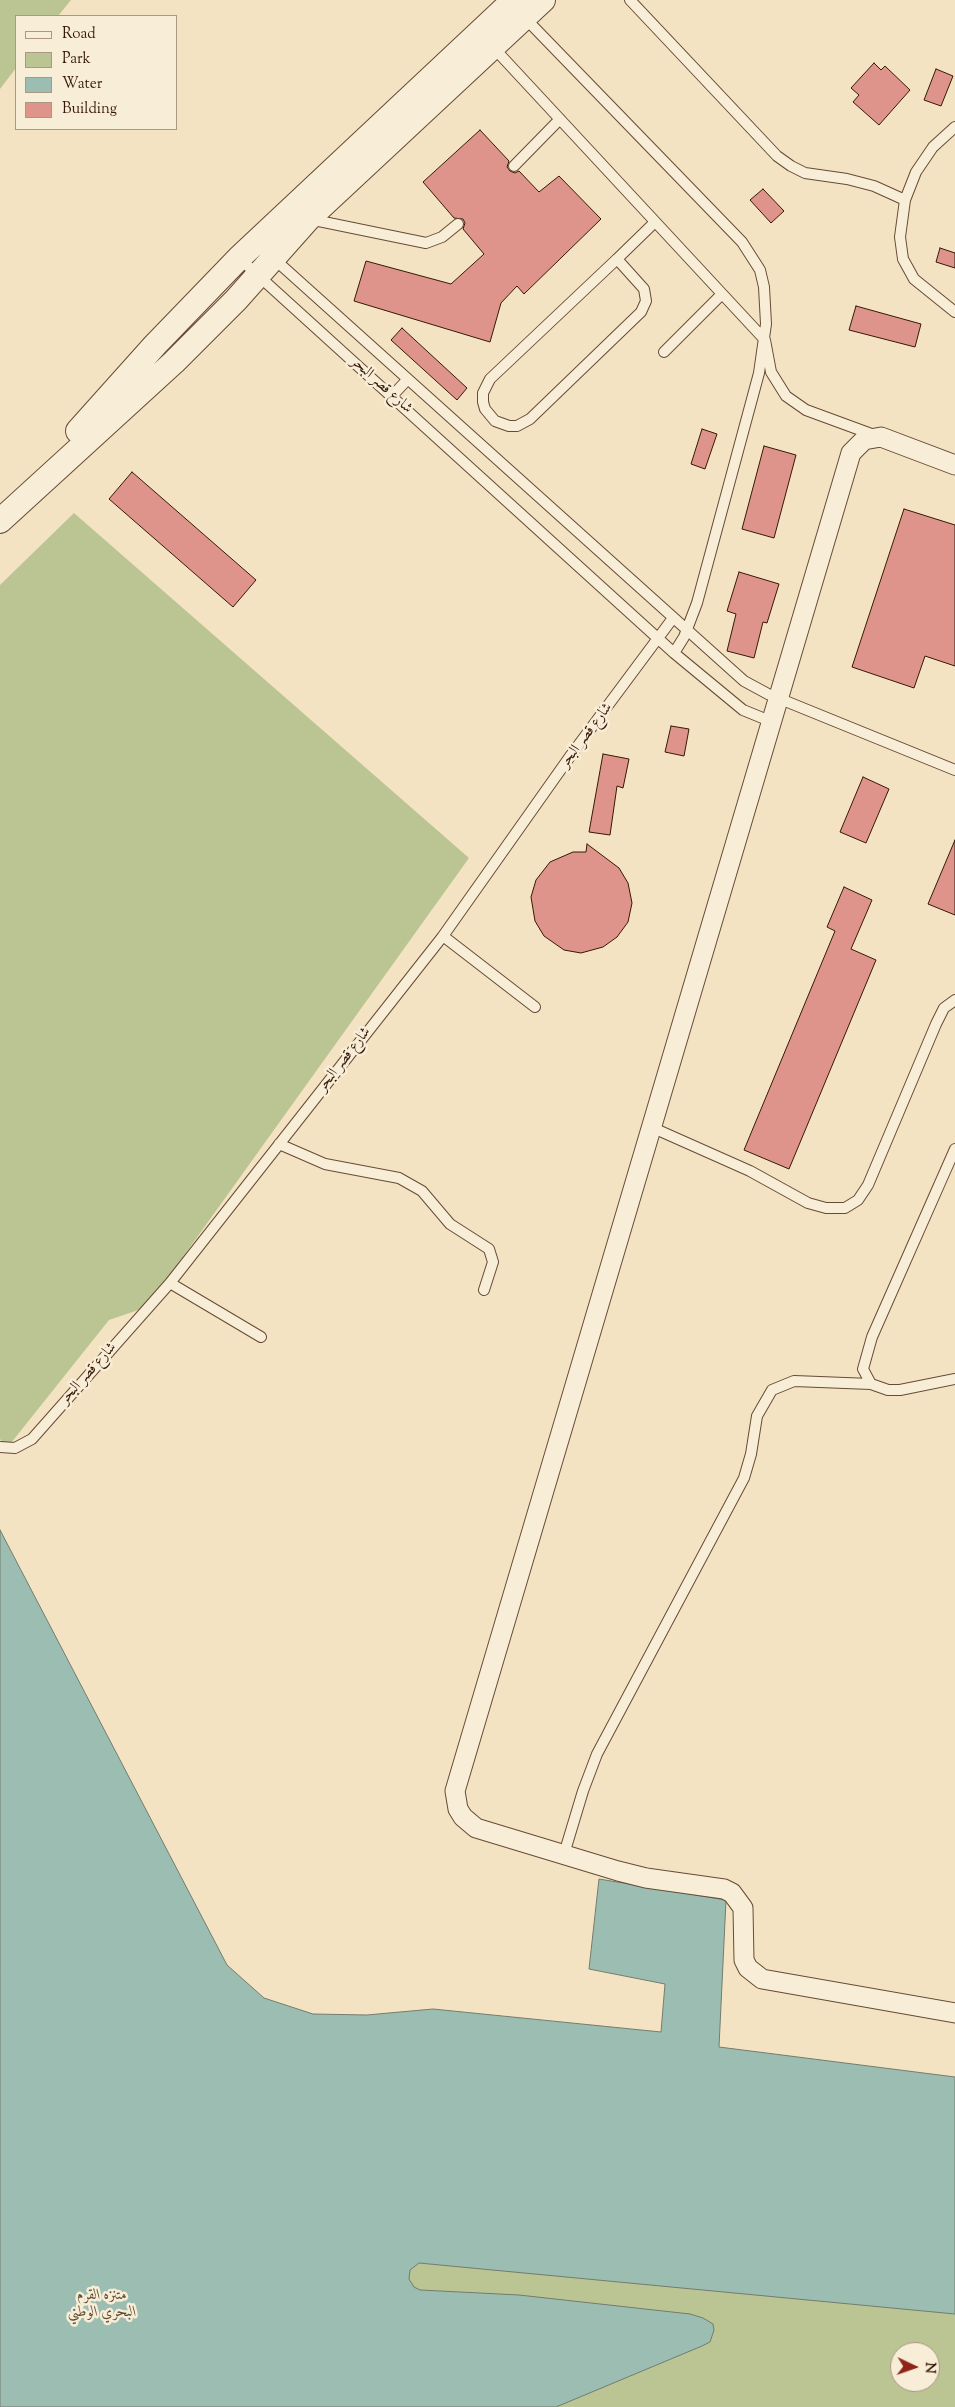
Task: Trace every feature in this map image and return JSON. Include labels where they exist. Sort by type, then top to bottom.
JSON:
[{"type":"street","points":[[0,520],[155,345],[519,8],[542,0]]},
{"type":"street","points":[[255,253],[308,219],[492,46],[519,8]]},
{"type":"street","points":[[0,520],[174,362],[225,312],[257,275],[255,253]]},
{"type":"street","points":[[955,465],[881,437],[864,440],[850,453],[455,1791],[458,1809],[462,1817],[476,1828],[646,1878],[724,1889],[732,1893],[743,1908],[744,1960],[748,1968],[762,1979],[955,2013]]},
{"type":"lane","points":[[630,0],[778,156],[791,166],[806,173],[847,179],[874,186],[905,200]]},
{"type":"lane","points":[[519,8],[742,242],[760,270],[764,286],[765,340],[752,400],[698,603],[688,628],[674,653]]},
{"type":"lane","points":[[492,46],[765,340],[770,372],[786,396],[806,410],[881,437]]},
{"type":"lane","points":[[514,166],[560,119]]},
{"type":"lane","points":[[955,127],[944,136],[924,159],[910,185],[905,200],[900,237],[904,259],[914,279],[955,312]]},
{"type":"lane","points":[[308,219],[426,243],[442,238],[458,224]]},
{"type":"lane","points":[[617,259],[644,290],[646,301],[641,312],[530,419],[517,426],[509,426],[495,421],[485,410],[483,402],[483,393],[490,379],[656,222]]},
{"type":"lane","name":"شارع قصر البحر","points":[[255,253],[407,380],[673,618],[688,628],[737,675],[752,686],[777,698],[955,770]]},
{"type":"lane","name":"شارع قصر البحر","points":[[257,275],[674,653],[743,710],[770,721]]},
{"type":"lane","points":[[664,352],[722,294]]},
{"type":"lane","points":[[392,396],[407,380]]},
{"type":"lane","name":"شارع قصر البحر","points":[[0,1447],[15,1448],[32,1439],[170,1283],[443,936],[571,755],[673,618]]},
{"type":"lane","points":[[443,936],[535,1007]]},
{"type":"lane","points":[[651,1127],[750,1171],[808,1203],[826,1208],[845,1208],[858,1200],[868,1185],[936,1024],[944,1008],[955,1000]]},
{"type":"lane","points":[[279,1144],[325,1164],[398,1178],[422,1190],[450,1224],[489,1249],[494,1262],[484,1290]]},
{"type":"lane","points":[[871,1384],[863,1369],[872,1337],[955,1149]]},
{"type":"lane","points":[[170,1283],[261,1337]]},
{"type":"lane","points":[[564,1854],[583,1790],[597,1754],[744,1478],[751,1454],[757,1416],[772,1390],[794,1381],[871,1384],[888,1390],[900,1390],[955,1379]]},
{"type":"green space","points":[[0,0],[71,0],[59,15],[15,15],[15,69],[0,89]]},
{"type":"green space","points":[[74,513],[469,858],[147,1307],[109,1320],[7,1448],[0,1439],[0,585]]},
{"type":"green space","name":"متنزه القرم البحري الوطني","points":[[0,1949],[955,2280],[955,2407],[0,2407]]},
{"type":"water","points":[[0,1530],[227,1965],[264,1998],[313,2014],[367,2015],[433,2009],[661,2032],[665,1984],[589,1969],[599,1879],[726,1900],[719,2047],[955,2077],[955,2314],[419,2263],[410,2270],[409,2279],[414,2287],[420,2290],[519,2295],[690,2314],[703,2318],[713,2324],[714,2330],[710,2342],[702,2346],[556,2407],[0,2407]]},
{"type":"building","points":[[874,63],[881,70],[885,66],[910,90],[879,125],[853,102],[859,95],[851,88]]},
{"type":"building","points":[[936,69],[953,76],[941,106],[924,100]]},
{"type":"building","points":[[480,130],[509,161],[507,167],[510,171],[515,173],[519,171],[539,192],[559,176],[601,219],[524,294],[517,286],[501,303],[490,342],[354,301],[366,261],[451,284],[484,254],[463,229],[465,223],[463,219],[454,218],[423,182]]},
{"type":"building","points":[[763,189],[784,211],[771,223],[750,200]]},
{"type":"building","points":[[940,248],[955,253],[955,268],[936,262]]},
{"type":"building","points":[[856,306],[921,324],[915,347],[849,330]]},
{"type":"building","points":[[402,328],[467,388],[457,400],[391,340]]},
{"type":"building","points":[[702,429],[717,434],[705,469],[691,464]]},
{"type":"building","points":[[764,446],[796,455],[774,538],[742,529]]},
{"type":"building","points":[[132,472],[256,580],[233,607],[109,499]]},
{"type":"building","points":[[904,509],[955,525],[955,666],[925,656],[914,688],[852,667]]},
{"type":"building","points":[[739,572],[779,584],[767,623],[763,622],[754,658],[727,651],[736,614],[727,611]]},
{"type":"building","points":[[671,726],[689,729],[684,756],[665,752]]},
{"type":"building","points":[[603,754],[629,759],[623,788],[617,786],[610,835],[589,832]]},
{"type":"building","points":[[863,777],[889,789],[866,843],[840,832]]},
{"type":"building","points":[[955,840],[955,915],[928,904]]},
{"type":"building","points":[[587,844],[619,868],[628,883],[632,903],[628,922],[617,937],[603,947],[581,953],[564,950],[544,936],[535,921],[531,897],[536,880],[550,862],[573,852],[586,852]]},
{"type":"building","points":[[844,887],[872,900],[851,949],[876,960],[789,1169],[744,1150],[835,931],[827,927]]}]
